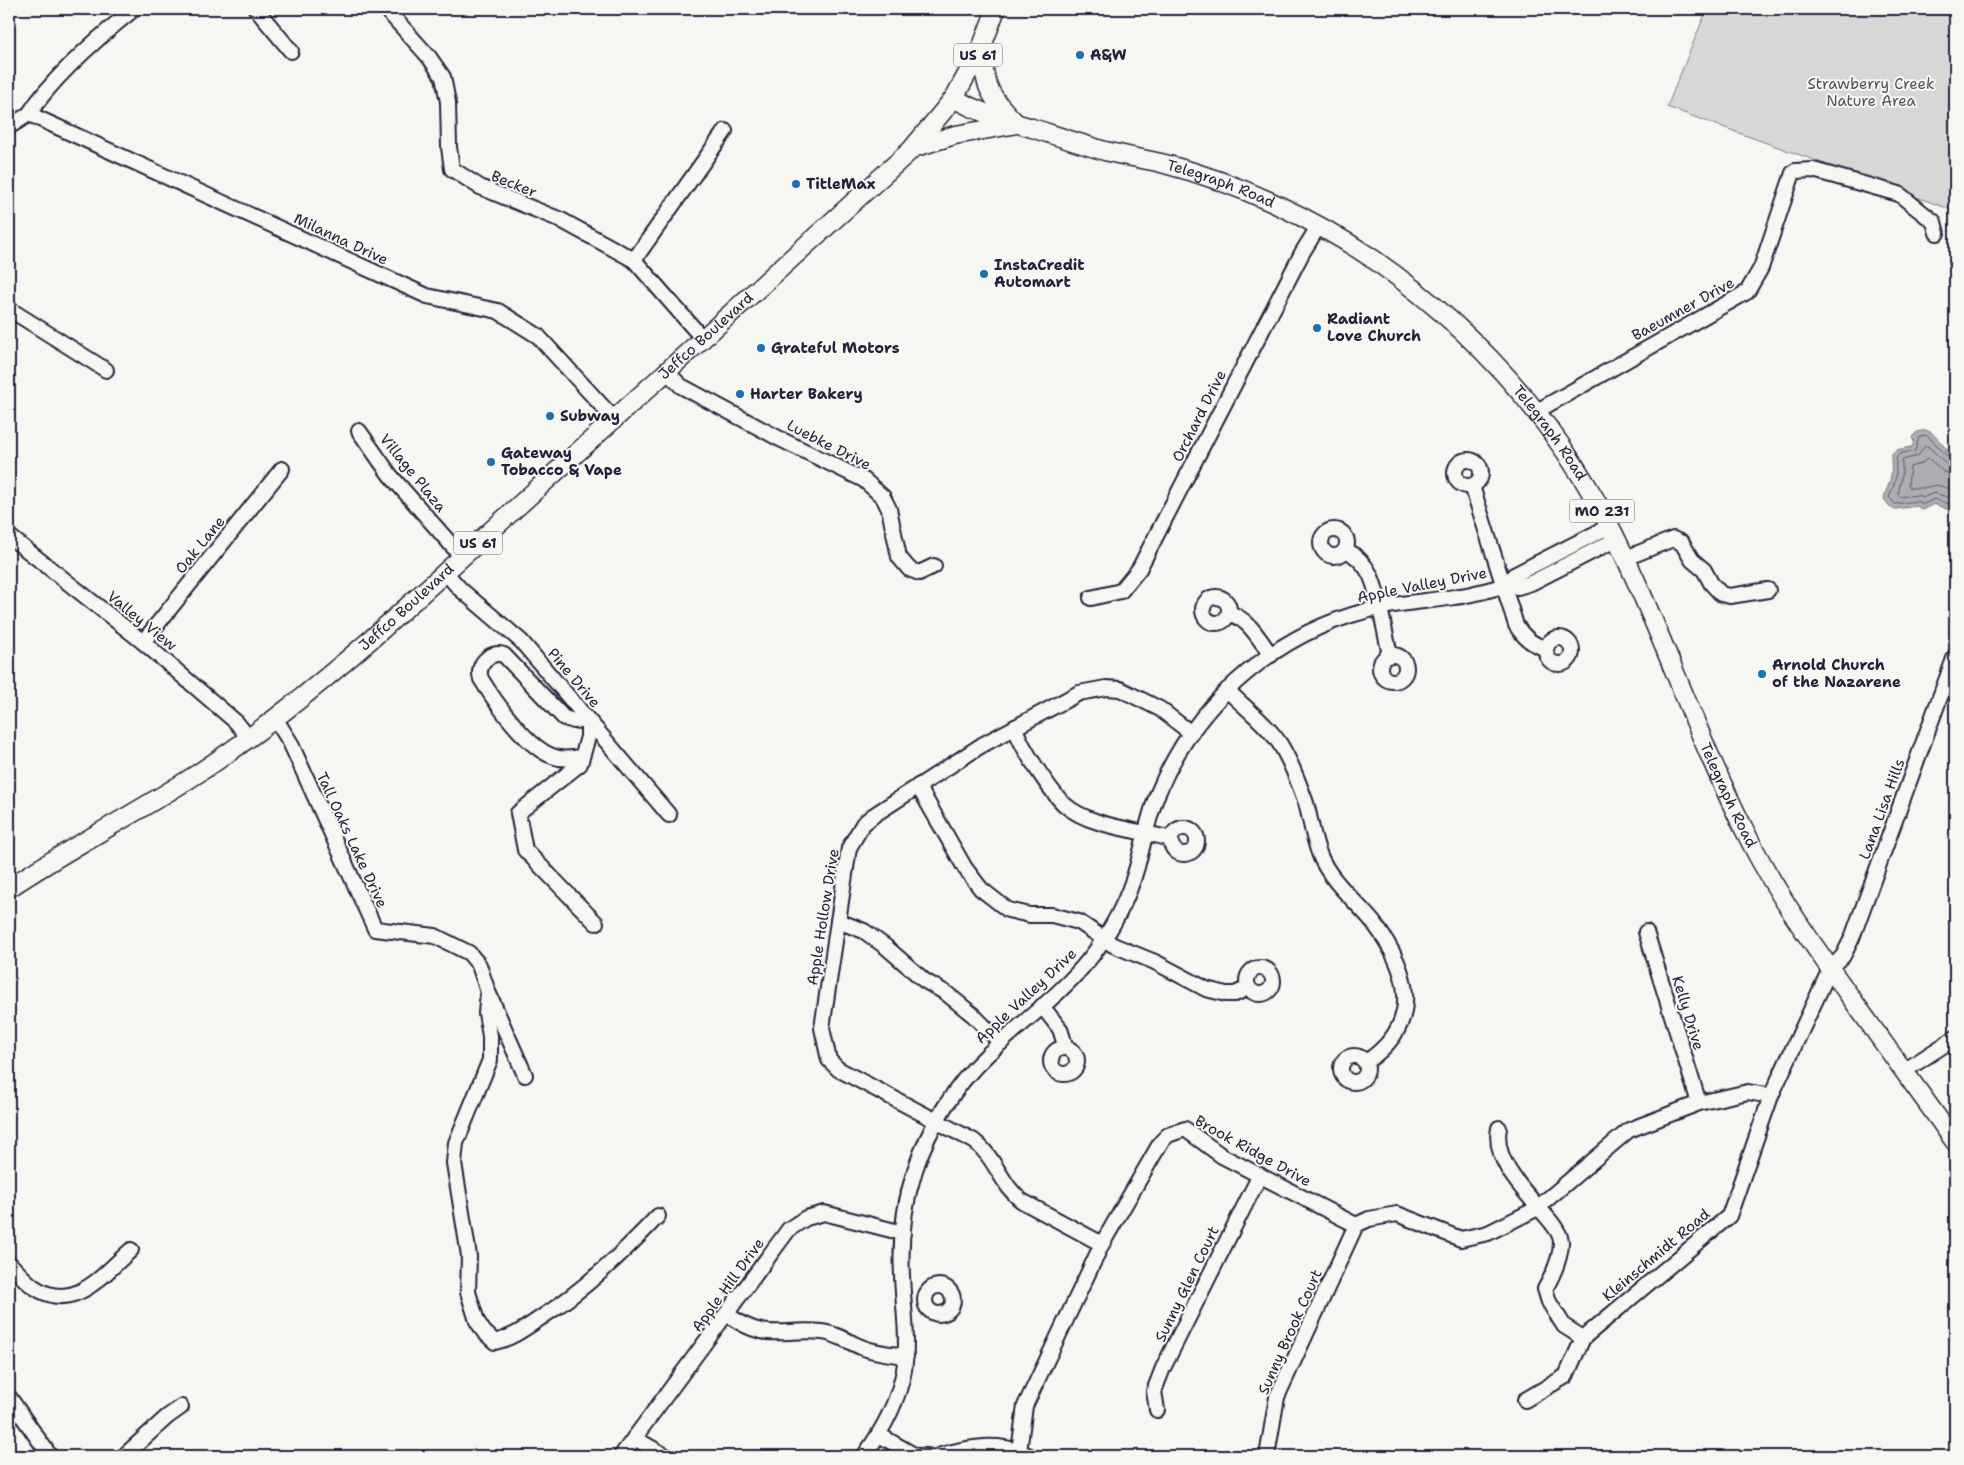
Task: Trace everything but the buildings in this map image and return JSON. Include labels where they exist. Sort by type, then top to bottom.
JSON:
[{"type":"main road","name":"Jeffco Boulevard","points":[[9,888],[193,777],[276,718],[358,650],[910,150],[954,98],[981,49],[996,9]]},
{"type":"main road","points":[[981,49],[984,78],[992,96],[997,105],[1017,124]]},
{"type":"main road","name":"Telegraph Road","points":[[954,98],[980,112],[1017,124],[1106,151],[1168,165],[1244,191],[1318,227],[1368,257],[1428,301],[1489,358],[1537,411],[1570,457],[1613,533],[1626,558],[1737,815],[1783,899],[1830,969],[1955,1142]]},
{"type":"main road","points":[[910,150],[955,135],[1017,124]]},
{"type":"street","points":[[11,125],[29,114],[44,92],[108,29],[134,9]]},
{"type":"street","points":[[256,9],[291,51]]},
{"type":"street","name":"Becker","points":[[386,9],[429,57],[443,78],[448,102],[449,148],[452,169],[480,187],[562,220],[634,260],[703,339]]},
{"type":"street","name":"Milanna Drive","points":[[29,114],[427,296],[498,311],[538,336],[614,419]]},
{"type":"street","points":[[634,260],[725,131]]},
{"type":"street","name":"Baeumner Drive","points":[[1537,411],[1748,292],[1761,268],[1795,171],[1813,170],[1899,194],[1934,222],[1937,233]]},
{"type":"street","name":"Orchard Drive","points":[[1091,598],[1121,591],[1139,569],[1302,253],[1318,227]]},
{"type":"street","points":[[9,309],[106,370]]},
{"type":"street","name":"Luebke Drive","points":[[667,372],[681,386],[780,439],[864,480],[883,497],[888,509],[899,557],[909,569],[919,574],[934,566]]},
{"type":"street","name":"Village Plaza","points":[[359,430],[390,476],[462,557]]},
{"type":"street","name":"Oak Lane","points":[[143,642],[282,469]]},
{"type":"street","points":[[1472,486],[1505,585],[1516,625],[1532,643],[1546,648]]},
{"type":"street","name":"Apple Valley Drive","points":[[864,1456],[879,1435],[896,1400],[902,1379],[906,1356],[902,1234],[915,1171],[936,1122],[960,1085],[985,1056],[1072,979],[1104,940],[1128,892],[1138,864],[1155,802],[1166,775],[1191,733],[1227,690],[1240,678],[1271,655],[1320,627],[1380,608],[1456,597],[1505,585],[1518,587],[1531,582],[1613,533]]},
{"type":"street","name":"Valley View","points":[[9,536],[143,642],[236,722],[250,738]]},
{"type":"street","points":[[1626,558],[1673,539],[1682,543],[1692,560],[1704,570],[1710,583],[1721,594],[1730,596],[1768,590]]},
{"type":"street","points":[[1346,550],[1359,558],[1370,572],[1374,581],[1390,655]]},
{"type":"street","name":"Pine Drive","points":[[445,572],[460,589],[521,641],[669,815]]},
{"type":"street","points":[[1229,613],[1238,616],[1250,626],[1271,655]]},
{"type":"street","points":[[582,757],[560,758],[549,755],[523,735],[500,708],[481,679],[479,674],[482,664],[494,654],[504,655],[564,718],[588,720],[588,737],[580,764],[518,813],[525,850],[596,923]]},
{"type":"street","name":"Lana Lisa Hills","points":[[1830,969],[1843,956],[1854,933],[1955,656]]},
{"type":"street","name":"Apple Hollow Drive","points":[[1102,1244],[1014,1195],[986,1150],[974,1141],[838,1069],[829,1060],[822,1028],[849,848],[863,824],[874,815],[982,745],[1079,693],[1106,688],[1120,689],[1160,709],[1191,733]]},
{"type":"street","points":[[1227,690],[1280,744],[1306,803],[1321,858],[1334,880],[1372,922],[1395,955],[1402,973],[1405,999],[1400,1024],[1392,1040],[1366,1062]]},
{"type":"street","name":"Tall Oaks Lake Drive","points":[[276,718],[290,742],[375,929],[435,936],[469,953],[479,965],[488,992],[524,1075]]},
{"type":"street","points":[[1016,727],[1028,754],[1044,781],[1065,806],[1090,819],[1116,828],[1146,832],[1171,839]]},
{"type":"street","points":[[918,786],[965,868],[981,889],[1008,910],[1030,915],[1052,915],[1079,922],[1113,945],[1156,962],[1206,989],[1226,994],[1235,994],[1248,988]]},
{"type":"street","points":[[838,921],[864,931],[886,947],[925,981],[946,993],[973,1015],[1001,1043]]},
{"type":"street","name":"Kelly Drive","points":[[1646,932],[1699,1103]]},
{"type":"street","name":"Kleinschmidt Road","points":[[1525,1400],[1566,1376],[1583,1338],[1729,1216],[1771,1096],[1830,969]]},
{"type":"street","name":"Tall Oaks Lake Drive","points":[[488,992],[486,1013],[490,1036],[490,1060],[456,1143],[454,1163],[469,1256],[468,1292],[477,1321],[484,1332],[495,1342],[508,1339],[566,1302],[604,1270],[658,1216]]},
{"type":"street","points":[[1042,1006],[1060,1029],[1066,1048]]},
{"type":"street","points":[[1904,1071],[1955,1038]]},
{"type":"street","points":[[1356,1225],[1369,1219],[1397,1214],[1460,1239],[1488,1233],[1537,1207],[1630,1130],[1699,1103],[1748,1092],[1771,1096]]},
{"type":"street","points":[[1499,1128],[1498,1137],[1507,1168],[1522,1189],[1557,1230],[1562,1241],[1555,1270],[1545,1289],[1549,1302],[1564,1326],[1583,1338]]},
{"type":"street","name":"Brook Ridge Drive","points":[[1025,1454],[1025,1406],[1102,1244],[1161,1142],[1168,1135],[1185,1129],[1222,1156],[1356,1225]]},
{"type":"street","name":"Sunny Glen Court","points":[[1157,1410],[1154,1391],[1163,1368],[1260,1175]]},
{"type":"street","name":"Apple Hill Drive","points":[[620,1456],[727,1314],[788,1229],[806,1218],[824,1213],[902,1234]]},
{"type":"street","name":"Sunny Brook Court","points":[[1267,1456],[1277,1397],[1356,1225]]},
{"type":"street","points":[[9,1263],[34,1287],[56,1298],[73,1296],[87,1288],[131,1250]]},
{"type":"street","points":[[904,1302],[925,1300]]},
{"type":"street","points":[[727,1314],[751,1329],[764,1333],[822,1332],[838,1336],[862,1348],[906,1356]]},
{"type":"street","points":[[9,1397],[50,1456]]},
{"type":"street","points":[[124,1456],[181,1407]]},
{"type":"street","points":[[879,1435],[916,1456],[928,1456]]},
{"type":"street","points":[[634,1438],[666,1456]]},
{"type":"street","points":[[938,1456],[982,1446],[1025,1454]]},
{"type":"green space","name":"Strawberry Creek Nature Area","points":[[1707,9],[1955,9],[1955,211],[1667,107]]},
{"type":"water","points":[[1926,430],[1932,433],[1955,458],[1955,508],[1949,510],[1934,504],[1922,510],[1917,506],[1891,508],[1884,499],[1890,482],[1892,454],[1897,450],[1912,447],[1914,442],[1912,437],[1917,432]]},
{"type":"place","name":"A&W","points":[[1080,55]]},
{"type":"place","name":"TitleMax","points":[[796,184]]},
{"type":"place","name":"InstaCredit Automart","points":[[984,274]]},
{"type":"place","name":"Radiant Love Church","points":[[1317,328]]},
{"type":"place","name":"Grateful Motors","points":[[761,348]]},
{"type":"place","name":"Harter Bakery","points":[[740,394]]},
{"type":"place","name":"Subway","points":[[550,416]]},
{"type":"place","name":"Gateway Tobacco & Vape","points":[[491,462]]},
{"type":"place","name":"Arnold Church of the Nazarene","points":[[1762,674]]}]
